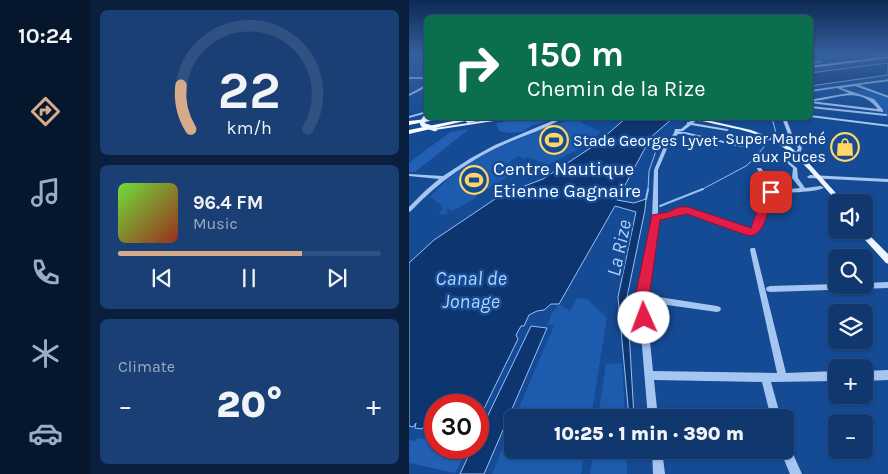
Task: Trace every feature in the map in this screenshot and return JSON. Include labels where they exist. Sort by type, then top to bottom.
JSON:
[{"type":"highway","points":[[409,124],[424,117]]},
{"type":"highway","points":[[409,124],[441,120]]},
{"type":"highway","points":[[409,124],[451,120]]},
{"type":"highway","points":[[424,129],[463,120]]},
{"type":"highway","points":[[409,124],[424,129],[476,120]]},
{"type":"highway","points":[[452,126],[485,120]]},
{"type":"main road","points":[[424,119],[423,125],[435,129],[493,120]]},
{"type":"main road","points":[[704,120],[741,130],[786,146],[797,156],[821,188],[828,194]]},
{"type":"main road","points":[[741,130],[769,140],[788,153],[830,194]]},
{"type":"main road","points":[[873,237],[888,253]]},
{"type":"main road","points":[[868,239],[888,261]]},
{"type":"street","points":[[409,78],[424,78]]},
{"type":"street","points":[[813,91],[888,80]]},
{"type":"street","points":[[873,82],[888,84]]},
{"type":"street","points":[[855,85],[886,95]]},
{"type":"street","points":[[409,95],[424,87]]},
{"type":"street","points":[[838,87],[873,100],[887,117]]},
{"type":"street","points":[[813,100],[855,93]]},
{"type":"street","points":[[813,101],[881,110]]},
{"type":"street","points":[[813,107],[887,117]]},
{"type":"street","points":[[813,116],[888,126]]},
{"type":"street","points":[[409,210],[416,201],[462,165],[498,146],[558,120]]},
{"type":"street","points":[[652,409],[642,298],[655,217],[656,170],[667,144],[694,120]]},
{"type":"street","points":[[785,120],[800,148]]},
{"type":"street","points":[[689,123],[727,130]]},
{"type":"street","points":[[681,132],[741,146],[769,140]]},
{"type":"street","points":[[753,135],[757,142]]},
{"type":"street","points":[[786,146],[800,148]]},
{"type":"street","points":[[797,156],[800,148]]},
{"type":"street","points":[[787,160],[795,168],[795,178],[803,190]]},
{"type":"street","points":[[759,169],[775,191]]},
{"type":"street","points":[[409,175],[444,178]]},
{"type":"street","points":[[813,176],[888,181]]},
{"type":"street","points":[[655,217],[671,215],[679,210],[688,210],[750,232],[755,231],[768,194],[775,191],[821,188]]},
{"type":"street","points":[[409,203],[416,201]]},
{"type":"street","points":[[753,250],[783,378]]},
{"type":"street","points":[[770,289],[888,285]]},
{"type":"street","points":[[642,298],[717,309]]},
{"type":"street","points":[[649,375],[783,378],[828,376]]},
{"type":"street","points":[[873,376],[888,375]]},
{"type":"street","points":[[765,377],[774,409]]},
{"type":"street","points":[[658,459],[659,474]]},
{"type":"street","points":[[789,459],[796,474]]},
{"type":"shaded area","points":[[865,90],[888,98],[888,117],[874,100],[852,91]]},
{"type":"shaded area","points":[[583,120],[582,123],[601,132],[583,147],[548,165],[528,157],[524,159],[519,156],[509,162],[532,171],[525,175],[516,172],[452,211],[448,208],[446,210],[449,212],[443,215],[438,212],[444,209],[440,207],[442,205],[430,197],[444,182],[461,169],[521,136],[562,122]]},
{"type":"shaded area","points":[[577,298],[587,299],[607,318],[592,409],[518,409],[554,325],[547,325],[552,313],[559,304],[570,311]]},
{"type":"shaded area","points":[[622,363],[625,409],[599,409],[606,364]]},
{"type":"shaded area","points":[[504,445],[504,459],[584,459],[581,474],[492,474]]},
{"type":"shaded area","points":[[592,459],[627,459],[627,474],[590,474]]},
{"type":"water","points":[[813,77],[873,77],[813,86]]},
{"type":"water","name":"Canal de Jonage","points":[[624,120],[671,120],[651,137],[617,200],[634,203],[646,199],[627,297],[634,409],[628,409],[618,297],[636,212],[615,206],[559,304],[551,304],[544,310],[529,315],[524,326],[521,326],[516,335],[518,339],[489,398],[489,394],[424,394],[424,426],[422,429],[415,428],[416,423],[413,427],[409,426],[409,263],[434,240],[501,195],[543,179],[595,145]]},
{"type":"water","points":[[531,326],[547,328],[512,409],[504,409],[504,428],[484,474],[460,474],[467,459],[489,459],[489,413]]},
{"type":"building","points":[[512,120],[548,121],[531,126],[522,132],[509,133],[499,131],[496,123]]},
{"type":"building","points":[[469,129],[415,172],[409,172],[409,163],[423,152],[451,132]]},
{"type":"building","points":[[417,438],[424,439],[424,459],[462,459],[455,473],[409,463],[409,440],[415,441]]},
{"type":"waterway","points":[[773,120],[776,133],[774,137]]},
{"type":"waterway","points":[[660,143],[663,138]]},
{"type":"waterway","points":[[703,189],[746,166],[767,143]]},
{"type":"waterway","points":[[648,190],[649,171],[658,145]]},
{"type":"waterway","points":[[646,199],[648,189]]},
{"type":"waterway","points":[[660,206],[703,189]]},
{"type":"place","name":"Stade Georges Lyvet","points":[[554,140]]},
{"type":"place","name":"Super Marché aux Puces","points":[[845,147]]},
{"type":"place","name":"Centre Nautique Etienne Gagnaire","points":[[474,180]]},
{"type":"route","points":[[644,318],[642,298],[655,217],[671,215],[679,210],[688,210],[750,232],[755,231],[768,194],[771,192]]},
{"type":"water label","name":"La Rize","points":[[619,248]]}]
